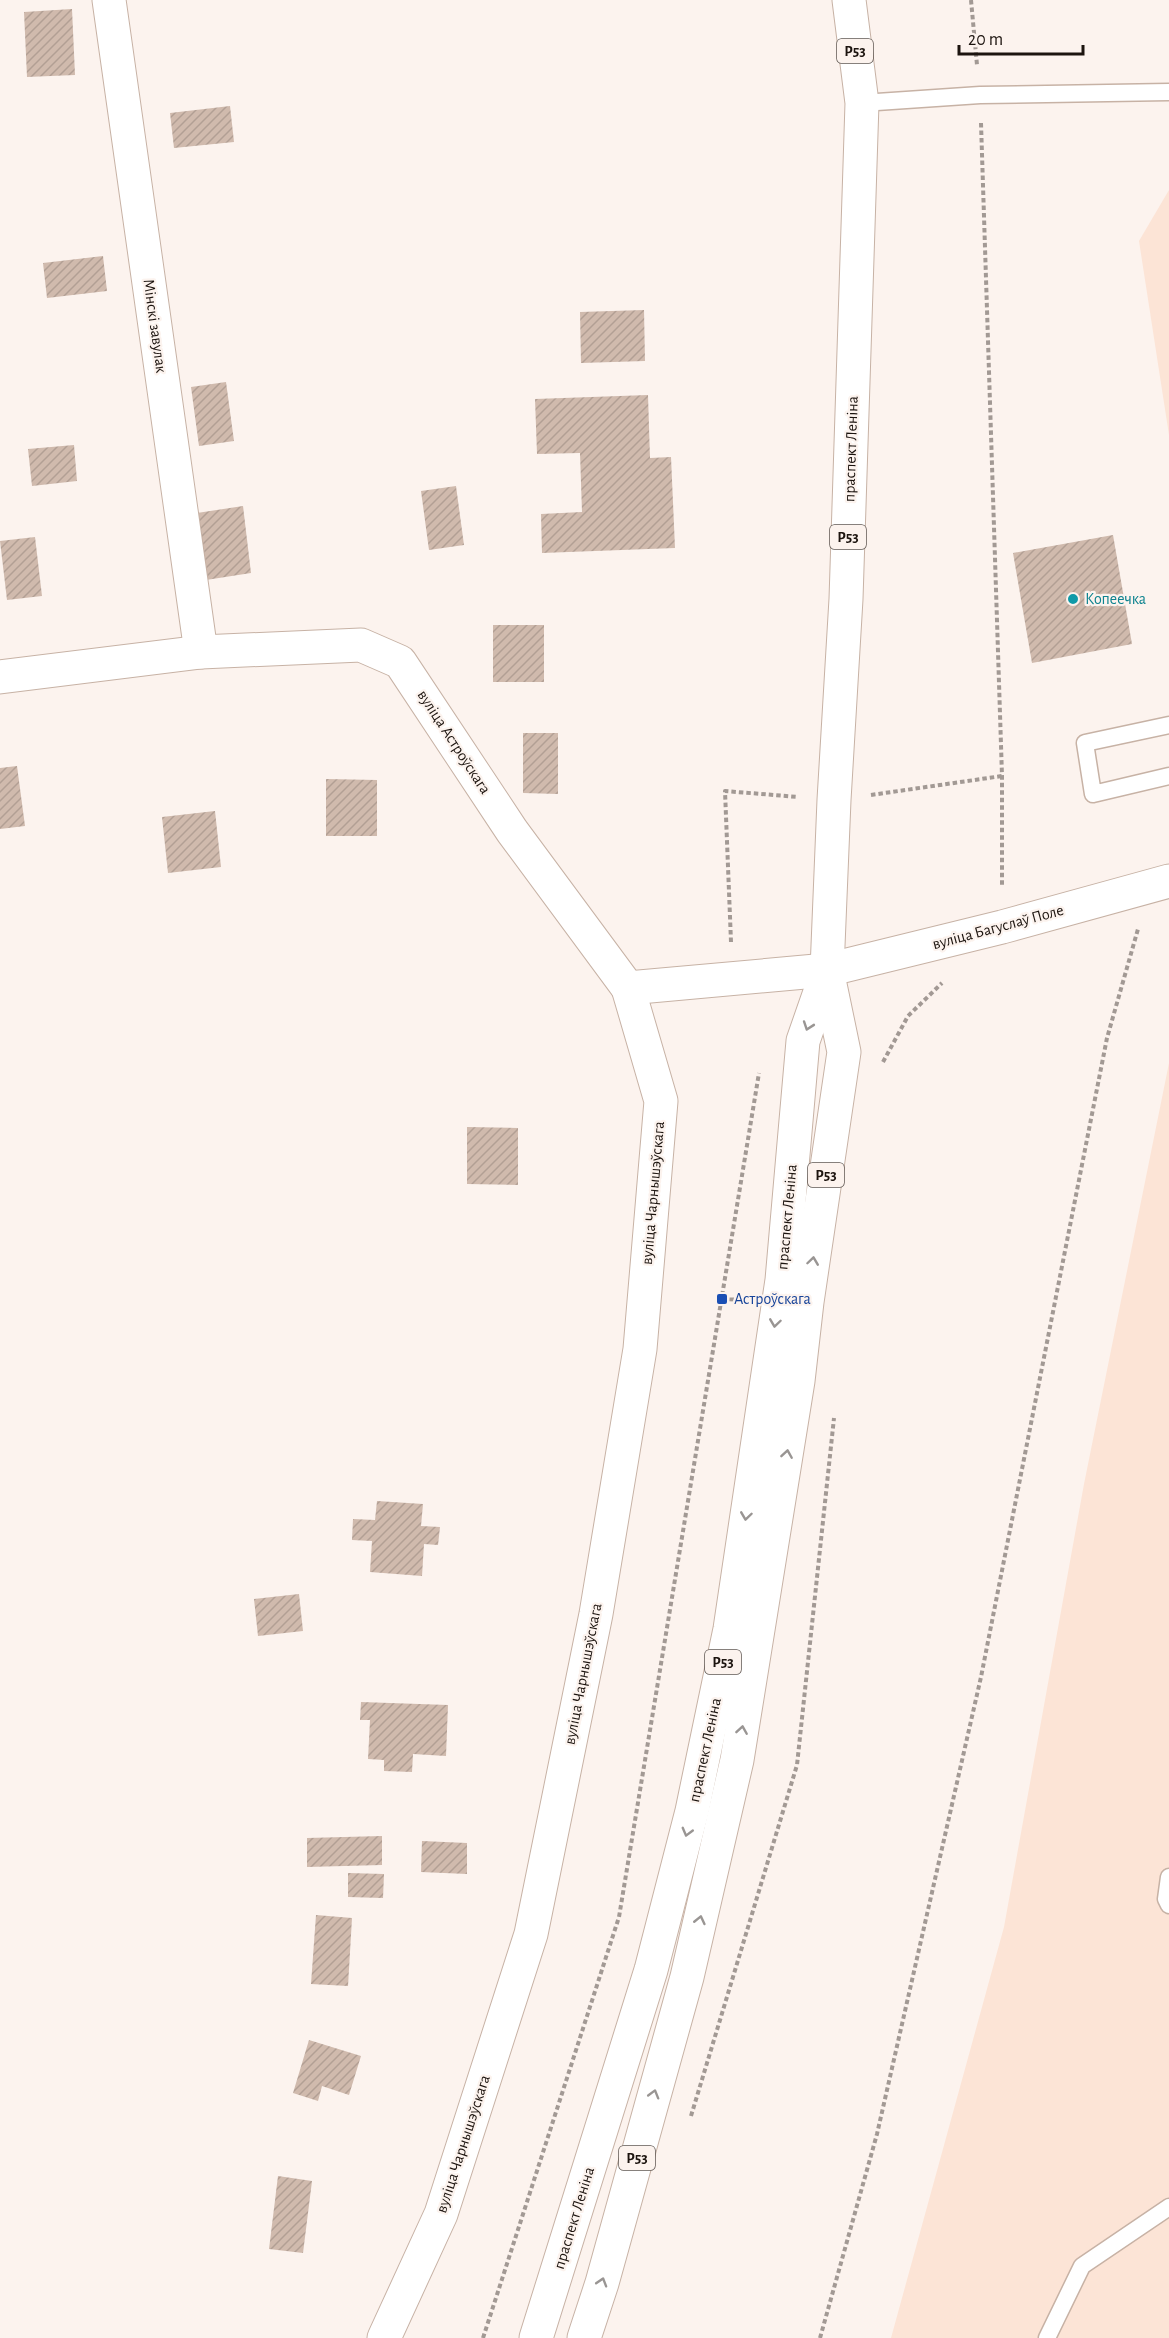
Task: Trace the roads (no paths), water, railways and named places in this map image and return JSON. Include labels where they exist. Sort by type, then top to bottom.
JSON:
[{"type":"main road","name":"Мінскі завулак","points":[[109,0],[201,652]]},
{"type":"main road","name":"праспект Леніна","points":[[584,2338],[602,2283],[687,1977],[737,1760],[798,1381],[807,1302],[844,1052],[827,970],[846,599],[862,103],[849,0]]},
{"type":"main road","name":"вуліца Астроўскага","points":[[0,677],[201,652],[361,645],[400,662],[512,831],[628,988]]},
{"type":"main road","name":"вуліца Багуслаў Поле","points":[[827,970],[1002,927],[1169,881]]},
{"type":"main road","name":"праспект Леніна","points":[[537,2338],[651,1970],[692,1811],[729,1629],[782,1280],[803,1041],[827,970]]},
{"type":"main road","points":[[628,988],[732,981],[827,970]]},
{"type":"main road","name":"вуліца Чарнышэўскага","points":[[384,2338],[441,2214],[531,1934],[596,1614],[640,1349],[661,1101],[628,988]]},
{"type":"lane","points":[[862,103],[980,95],[1169,92]]},
{"type":"lane","points":[[1169,725],[1085,743],[1092,794],[1169,776]]},
{"type":"lane","points":[[1168,1900],[1169,1877]]},
{"type":"lane","points":[[1047,2338],[1082,2266],[1169,2207]]},
{"type":"place","name":"Копеечка","points":[[1073,599]]},
{"type":"place","name":"Астроўскага","points":[[722,1299]]}]
